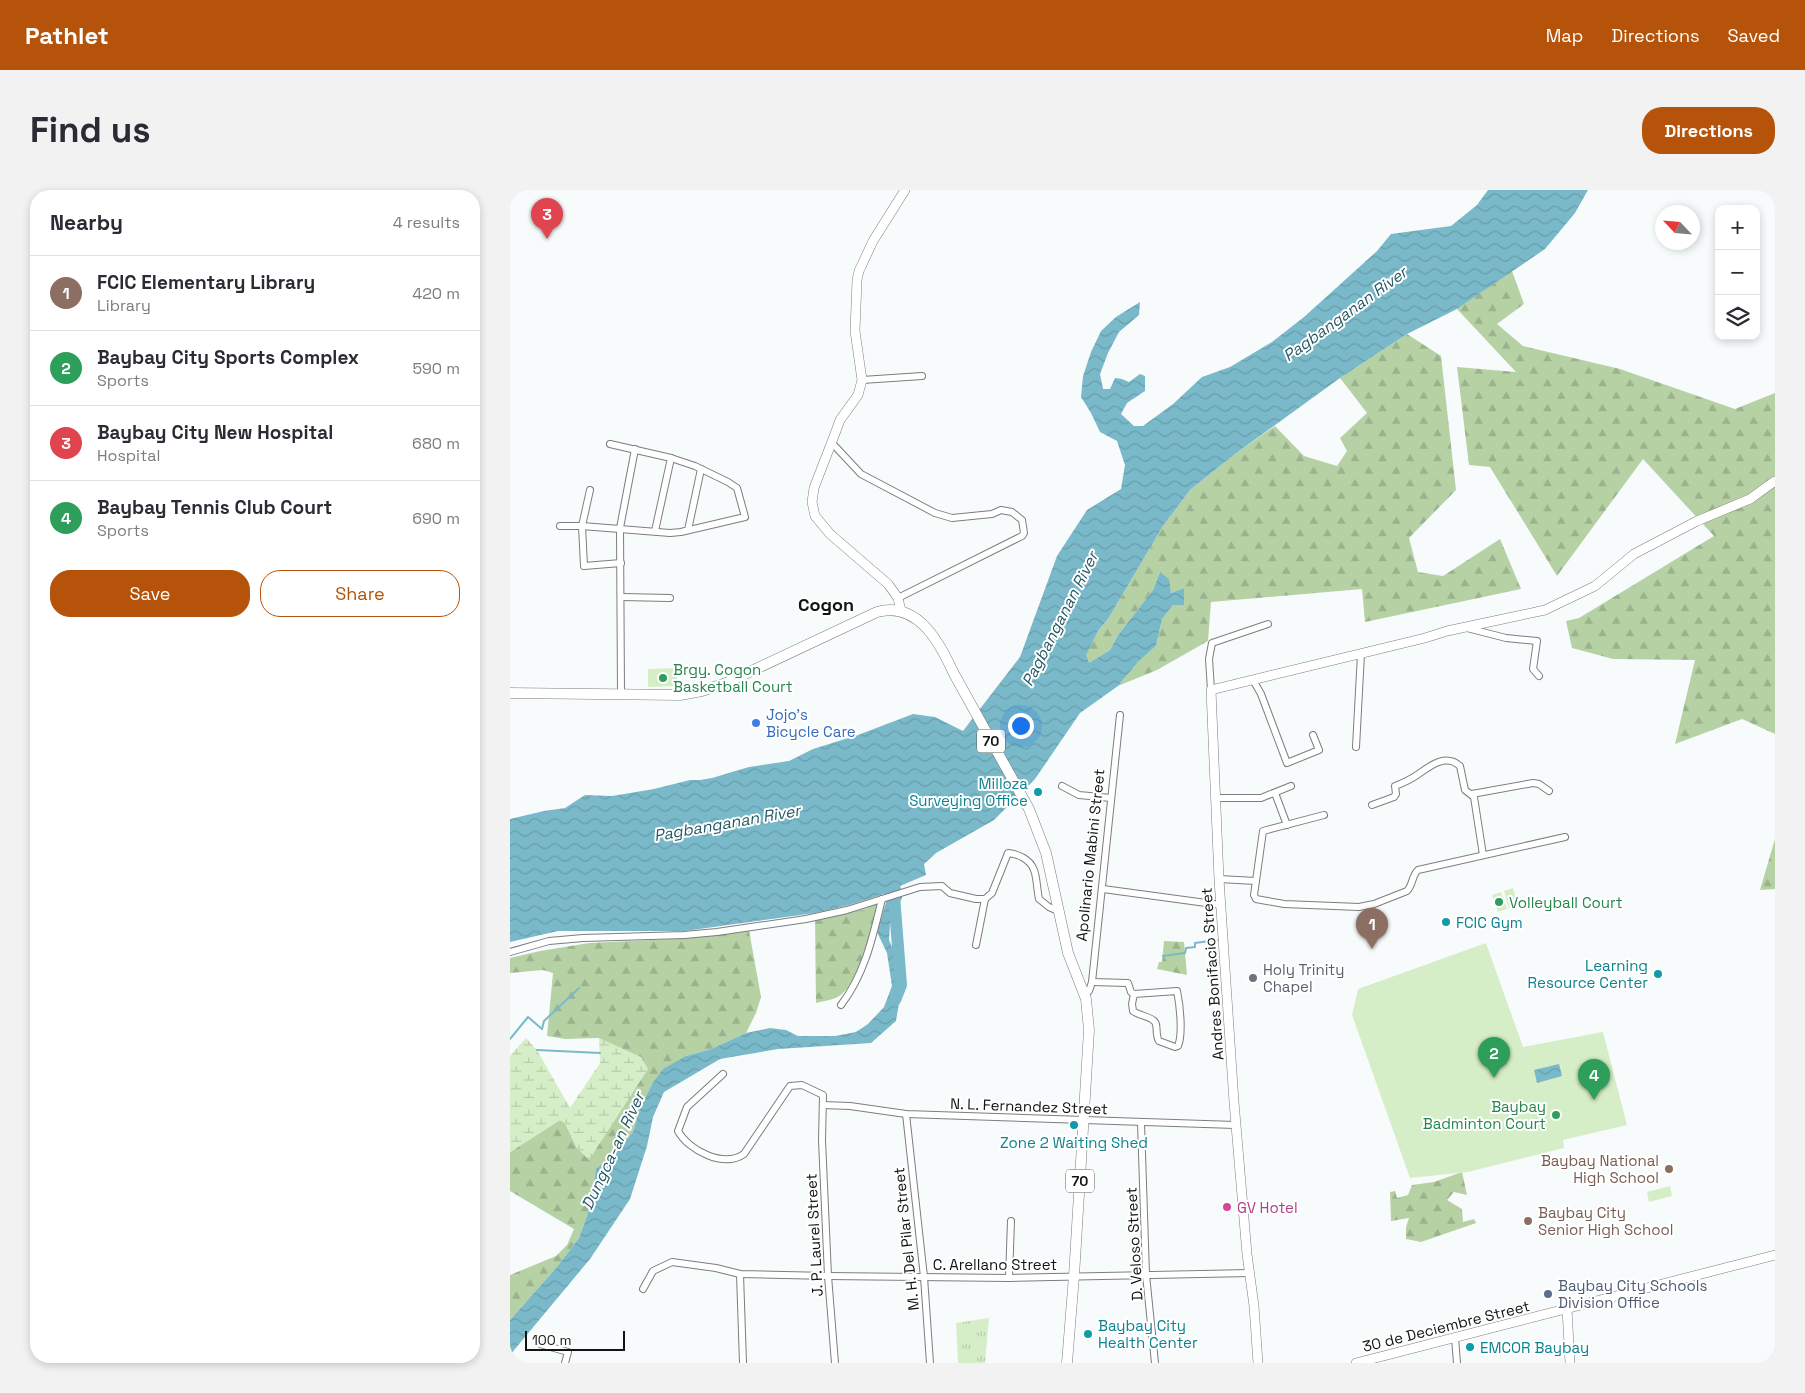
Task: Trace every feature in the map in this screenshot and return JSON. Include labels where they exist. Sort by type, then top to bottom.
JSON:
[{"type":"main road","points":[[510,693],[680,695],[702,691],[741,676],[877,612],[890,609],[901,611]]},
{"type":"main road","name":"70","points":[[901,611],[929,629],[945,654],[953,672],[1029,809],[1046,853],[1068,953],[1085,997],[1089,1030],[1074,1276],[1066,1363]]},
{"type":"street","points":[[901,611],[898,598],[888,584],[830,534],[815,516],[812,502],[814,488],[840,420],[858,395],[862,380],[855,331],[859,271],[873,241],[905,190]]},
{"type":"street","points":[[862,380],[922,376]]},
{"type":"street","points":[[832,443],[861,474],[935,513],[952,518],[992,514],[1001,510],[1012,512],[1022,520],[1024,532],[1022,536],[898,598]]},
{"type":"street","points":[[560,526],[620,528],[670,533],[745,517],[737,488],[728,482],[701,469],[671,458],[610,444]]},
{"type":"street","points":[[621,694],[620,528],[635,450]]},
{"type":"street","points":[[655,531],[671,458]]},
{"type":"street","points":[[688,530],[701,469]]},
{"type":"street","points":[[1210,690],[1546,610],[1595,586],[1634,554],[1697,521],[1750,499],[1775,481]]},
{"type":"street","points":[[590,490],[582,526],[584,566],[621,563]]},
{"type":"street","points":[[621,597],[670,598]]},
{"type":"street","name":"Andres Bonifacio Street","points":[[1258,1363],[1254,1306],[1235,1125],[1219,879],[1209,659],[1212,643],[1268,624]]},
{"type":"street","points":[[1465,628],[1506,638],[1538,641],[1533,669],[1539,676]]},
{"type":"street","points":[[1356,747],[1361,654]]},
{"type":"street","points":[[1253,680],[1261,694],[1286,763],[1319,750],[1313,735]]},
{"type":"street","name":"Apolinario Mabini Street","points":[[1085,997],[1092,982],[1120,715]]},
{"type":"street","points":[[1372,805],[1394,797],[1396,794],[1395,786],[1417,775],[1432,764],[1441,761],[1459,764],[1465,790],[1472,794],[1533,783],[1550,791]]},
{"type":"street","points":[[1062,786],[1079,795],[1111,798]]},
{"type":"street","points":[[1215,798],[1261,798],[1291,786]]},
{"type":"street","points":[[1276,793],[1287,825]]},
{"type":"street","points":[[1472,794],[1483,855]]},
{"type":"street","points":[[1324,815],[1263,831],[1254,895],[1258,901],[1284,904],[1362,906],[1374,904],[1407,891],[1411,886],[1415,872],[1418,870],[1565,837]]},
{"type":"street","points":[[976,945],[985,899],[992,893],[1008,852],[1018,854],[1035,870],[1039,899],[1058,911]]},
{"type":"street","points":[[1219,879],[1256,881]]},
{"type":"street","points":[[510,952],[549,941],[684,935],[773,924],[847,910],[920,887],[942,886],[950,893],[976,899],[985,899]]},
{"type":"street","points":[[1102,889],[1221,905]]},
{"type":"street","points":[[841,1005],[852,990],[868,952],[884,898]]},
{"type":"street","points":[[1092,982],[1128,983],[1131,992],[1134,994]]},
{"type":"street","points":[[1177,992],[1180,1031],[1178,1046],[1159,1041],[1154,1020],[1133,1011],[1134,994],[1177,992]]},
{"type":"street","points":[[723,1074],[687,1107],[679,1125],[678,1131],[681,1136],[708,1155],[718,1158],[739,1158],[744,1154],[790,1086],[802,1085],[820,1092],[823,1095],[822,1105]]},
{"type":"street","name":"N. L. Fernandez Street","points":[[822,1105],[850,1106],[906,1114],[1235,1125]]},
{"type":"street","name":"J. P. Laurel Street","points":[[822,1105],[828,1276],[835,1363]]},
{"type":"street","name":"M. H. Del Pilar Street","points":[[906,1114],[924,1277],[930,1363]]},
{"type":"street","name":"D. Veloso Street","points":[[1140,1123],[1146,1275],[1155,1363]]},
{"type":"street","points":[[1009,1278],[1011,1221]]},
{"type":"street","name":"30 de Deciembre Street","points":[[1356,1363],[1775,1255]]},
{"type":"street","name":"C. Arellano Street","points":[[643,1289],[653,1272],[672,1262],[716,1268],[740,1274],[828,1276],[1009,1278],[1250,1274]]},
{"type":"street","points":[[740,1274],[743,1363]]},
{"type":"street","points":[[1567,1308],[1570,1363]]},
{"type":"street","points":[[1455,1338],[1457,1363]]},
{"type":"street","points":[[540,1344],[568,1352],[565,1363]]},
{"type":"green space","points":[[1512,271],[1524,304],[1497,324],[1523,346],[1620,369],[1735,409],[1775,393],[1775,734],[1742,719],[1675,744],[1695,660],[1613,659],[1572,648],[1566,621],[1579,618],[1714,536],[1643,459],[1557,576],[1490,467],[1469,465],[1457,367],[1516,372],[1457,309]]},
{"type":"green space","points":[[1407,334],[1441,356],[1456,490],[1409,538],[1418,572],[1443,576],[1500,539],[1521,589],[1365,622],[1362,589],[1211,602],[1208,641],[1157,670],[1118,686],[1139,661],[1156,646],[1162,619],[1173,605],[1184,604],[1184,588],[1171,593],[1160,572],[1153,590],[1118,635],[1110,650],[1088,664],[1085,655],[1098,631],[1108,619],[1163,526],[1190,490],[1235,454],[1275,426],[1304,456],[1337,466],[1347,451],[1340,438],[1367,413],[1340,378]]},
{"type":"green space","name":"Brgy. Cogon Basketball Court","points":[[677,668],[677,686],[648,687],[648,669]]},
{"type":"green space","points":[[1775,839],[1775,889],[1760,890]]},
{"type":"green space","name":"Volleyball Court","points":[[1513,888],[1518,905],[1509,908],[1504,891]]},
{"type":"green space","name":"Volleyball Court","points":[[1501,892],[1507,909],[1498,912],[1492,895]]},
{"type":"green space","points":[[879,903],[865,951],[848,987],[836,998],[816,1003],[815,919],[862,910]]},
{"type":"green space","points":[[749,930],[761,997],[756,1013],[746,1033],[711,1049],[686,1056],[652,1084],[640,1108],[633,1132],[596,1169],[589,1210],[579,1238],[556,1268],[510,1320],[510,1275],[556,1256],[567,1245],[574,1229],[510,1191],[510,1152],[560,1120],[565,1123],[577,1148],[648,1069],[599,1038],[565,1039],[547,1036],[553,973],[543,970],[510,973],[510,958],[589,943],[693,938]]},
{"type":"green space","points":[[1164,941],[1184,942],[1187,975],[1157,969],[1159,962],[1162,962]]},
{"type":"green space","points":[[1486,943],[1523,1047],[1603,1032],[1627,1125],[1563,1140],[1564,1148],[1468,1172],[1410,1178],[1352,1015],[1358,989]]},
{"type":"green space","points":[[526,1038],[537,1050],[570,1108],[600,1063],[599,1038],[641,1057],[648,1069],[589,1160],[577,1148],[565,1123],[560,1120],[510,1152],[510,1056]]},
{"type":"green space","points":[[1462,1172],[1467,1195],[1454,1192],[1447,1200],[1462,1209],[1463,1222],[1474,1219],[1476,1223],[1421,1242],[1406,1239],[1406,1227],[1409,1218],[1391,1221],[1390,1192],[1395,1191],[1397,1198],[1408,1195],[1412,1185],[1434,1182]]},
{"type":"green space","points":[[1670,1186],[1672,1196],[1649,1202],[1647,1192]]},
{"type":"green space","points":[[989,1318],[985,1363],[958,1363],[956,1323]]},
{"type":"water","name":"Pagbanganan River","points":[[1488,190],[1588,190],[1575,213],[1545,249],[1457,309],[1407,334],[1340,378],[1235,454],[1190,490],[1163,526],[1108,619],[1098,631],[1086,655],[1089,663],[1110,650],[1118,635],[1153,590],[1160,572],[1169,579],[1171,593],[1184,588],[1184,605],[1173,605],[1162,619],[1156,646],[1139,661],[1118,686],[1080,713],[1035,779],[994,820],[936,853],[924,864],[926,875],[900,886],[902,898],[890,923],[889,940],[898,961],[901,991],[896,1021],[871,1043],[778,1049],[720,1059],[664,1092],[653,1117],[647,1146],[630,1199],[590,1259],[510,1355],[510,1320],[556,1268],[579,1238],[589,1210],[596,1169],[633,1132],[640,1108],[652,1084],[663,1069],[686,1056],[711,1049],[746,1033],[770,1028],[786,1030],[798,1036],[835,1036],[856,1032],[868,1024],[884,1007],[892,986],[887,953],[877,932],[887,899],[884,894],[815,913],[685,931],[558,931],[510,942],[510,819],[565,808],[585,795],[612,796],[654,789],[690,780],[712,778],[749,767],[789,761],[813,749],[858,735],[913,714],[935,717],[963,731],[1020,657],[1057,556],[1087,510],[1121,489],[1125,465],[1117,441],[1100,432],[1081,397],[1083,376],[1101,331],[1116,317],[1140,302],[1139,315],[1119,332],[1100,374],[1103,389],[1110,389],[1115,378],[1129,382],[1140,374],[1145,376],[1145,391],[1127,403],[1121,414],[1134,426],[1143,426],[1173,404],[1202,377],[1230,367],[1272,342],[1304,317],[1377,251],[1391,234],[1451,226],[1477,205]]},
{"type":"water","points":[[1559,1064],[1562,1076],[1537,1083],[1534,1070]]},
{"type":"waterway","name":"Dungca-an River","points":[[894,896],[901,985],[895,1000]]},
{"type":"waterway","points":[[1163,956],[1185,953],[1186,948],[1195,947],[1195,943],[1217,940]]},
{"type":"waterway","points":[[510,1039],[528,1017],[542,1029],[544,1021],[579,988]]},
{"type":"waterway","points":[[537,1050],[600,1053]]},
{"type":"place","name":"Baybay City New Hospital","points":[[547,239]]},
{"type":"place","name":"Brgy. Cogon Basketball Court","points":[[663,678]]},
{"type":"place","name":"Jojo's Bicycle Care","points":[[756,723]]},
{"type":"place","name":"Milloza Surveying Office","points":[[1038,792]]},
{"type":"place","name":"Volleyball Court","points":[[1499,902]]},
{"type":"place","name":"FCIC Gym","points":[[1446,922]]},
{"type":"place","name":"FCIC Elementary Library","points":[[1372,949]]},
{"type":"place","name":"Learning Resource Center","points":[[1658,974]]},
{"type":"place","name":"Holy Trinity Chapel","points":[[1253,978]]},
{"type":"place","name":"Baybay City Sports Complex","points":[[1494,1078]]},
{"type":"place","name":"Baybay Tennis Club Court","points":[[1594,1100]]},
{"type":"place","name":"Baybay Badminton Court","points":[[1556,1115]]},
{"type":"place","name":"Zone 2 Waiting Shed","points":[[1074,1125]]},
{"type":"place","name":"Baybay National High School","points":[[1669,1169]]},
{"type":"place","name":"GV Hotel","points":[[1227,1207]]},
{"type":"place","name":"Baybay City Senior High School","points":[[1528,1221]]},
{"type":"place","name":"Baybay City Schools Division Office","points":[[1548,1294]]},
{"type":"place","name":"Baybay City Health Center","points":[[1088,1334]]},
{"type":"place","name":"EMCOR Baybay","points":[[1470,1347]]},
{"type":"district","name":"Cogon","points":[[826,604]]}]
